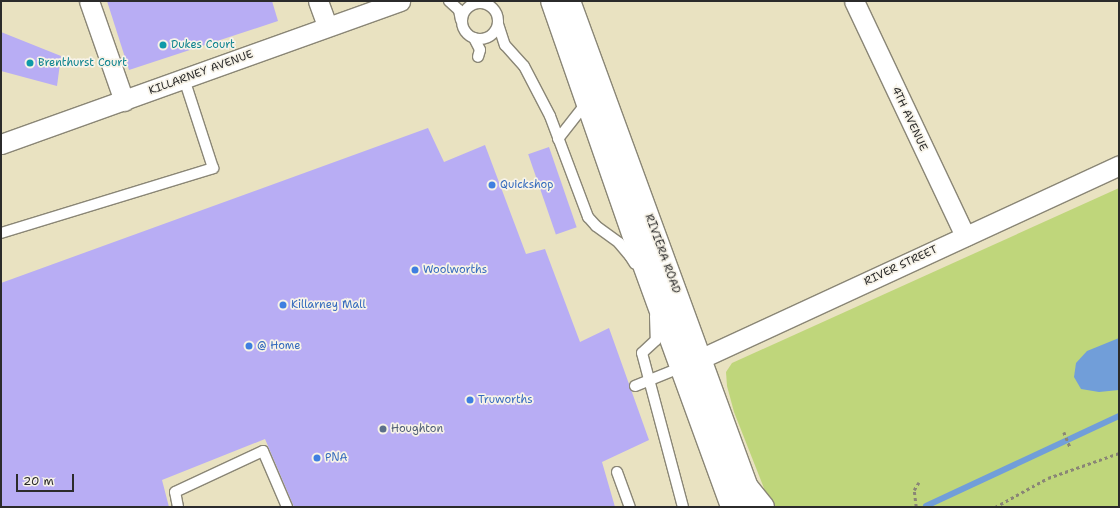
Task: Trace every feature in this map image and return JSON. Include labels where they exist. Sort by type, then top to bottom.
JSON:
[{"type":"main road","name":"RIVIERA ROAD","points":[[556,5],[588,100],[635,254],[691,364],[754,507]]},
{"type":"main road","name":"RIVIERA ROAD","points":[[556,5],[596,71],[691,364],[732,507]]},
{"type":"main road","points":[[746,486],[764,507]]},
{"type":"street","points":[[89,1],[124,101]]},
{"type":"street","points":[[318,1],[327,26]]},
{"type":"street","name":"KILLARNEY AVENUE","points":[[1,144],[400,1]]},
{"type":"street","name":"4TH AVENUE","points":[[854,1],[964,236]]},
{"type":"street","name":"RIVER STREET","points":[[691,364],[1119,165]]},
{"type":"lane","points":[[449,1],[460,10],[465,32],[474,38],[480,39],[488,37],[495,31],[498,24]]},
{"type":"lane","points":[[462,22],[466,10],[474,4],[491,5],[498,17],[498,24],[505,45],[524,66],[550,116],[588,217],[596,226],[635,254],[655,317],[656,340],[642,354],[683,507]]},
{"type":"lane","points":[[474,38],[480,50],[478,57]]},
{"type":"lane","points":[[1,234],[214,168],[184,79]]},
{"type":"lane","points":[[558,139],[588,100]]},
{"type":"lane","points":[[635,386],[691,364]]},
{"type":"lane","points":[[178,507],[175,492],[263,451],[287,507]]},
{"type":"lane","points":[[617,472],[630,507]]},
{"type":"path","points":[[1064,432],[1070,447]]},
{"type":"path","points":[[995,507],[1048,478],[1119,453]]},
{"type":"path","points":[[916,507],[914,490],[919,482]]},
{"type":"green space","points":[[1119,188],[1119,507],[776,507],[767,496],[734,412],[727,386],[726,372],[732,363]]},
{"type":"water","points":[[1119,338],[1119,390],[1099,392],[1081,389],[1074,377],[1076,363],[1087,351]]},
{"type":"building","name":"Dukes Court","points":[[107,1],[272,1],[278,21],[129,70]]},
{"type":"building","name":"Brenthurst Court","points":[[1,32],[61,56],[57,86],[1,71]]},
{"type":"building","name":"Killarney Mall","points":[[428,128],[444,162],[485,145],[526,254],[545,249],[580,342],[609,328],[649,440],[602,462],[615,507],[294,507],[265,439],[162,480],[169,507],[1,507],[1,283]]},
{"type":"building","points":[[549,147],[577,227],[556,235],[528,154]]},
{"type":"waterway","points":[[926,506],[1119,416]]},
{"type":"place","name":"Dukes Court","points":[[163,45]]},
{"type":"place","name":"Brenthurst Court","points":[[30,63]]},
{"type":"place","name":"Quickshop","points":[[492,185]]},
{"type":"place","name":"Woolworths","points":[[415,270]]},
{"type":"place","name":"Killarney Mall","points":[[283,305]]},
{"type":"place","name":"@ Home","points":[[249,346]]},
{"type":"place","name":"Truworths","points":[[470,400]]},
{"type":"place","name":"Houghton","points":[[383,429]]},
{"type":"place","name":"PNA","points":[[317,458]]}]
